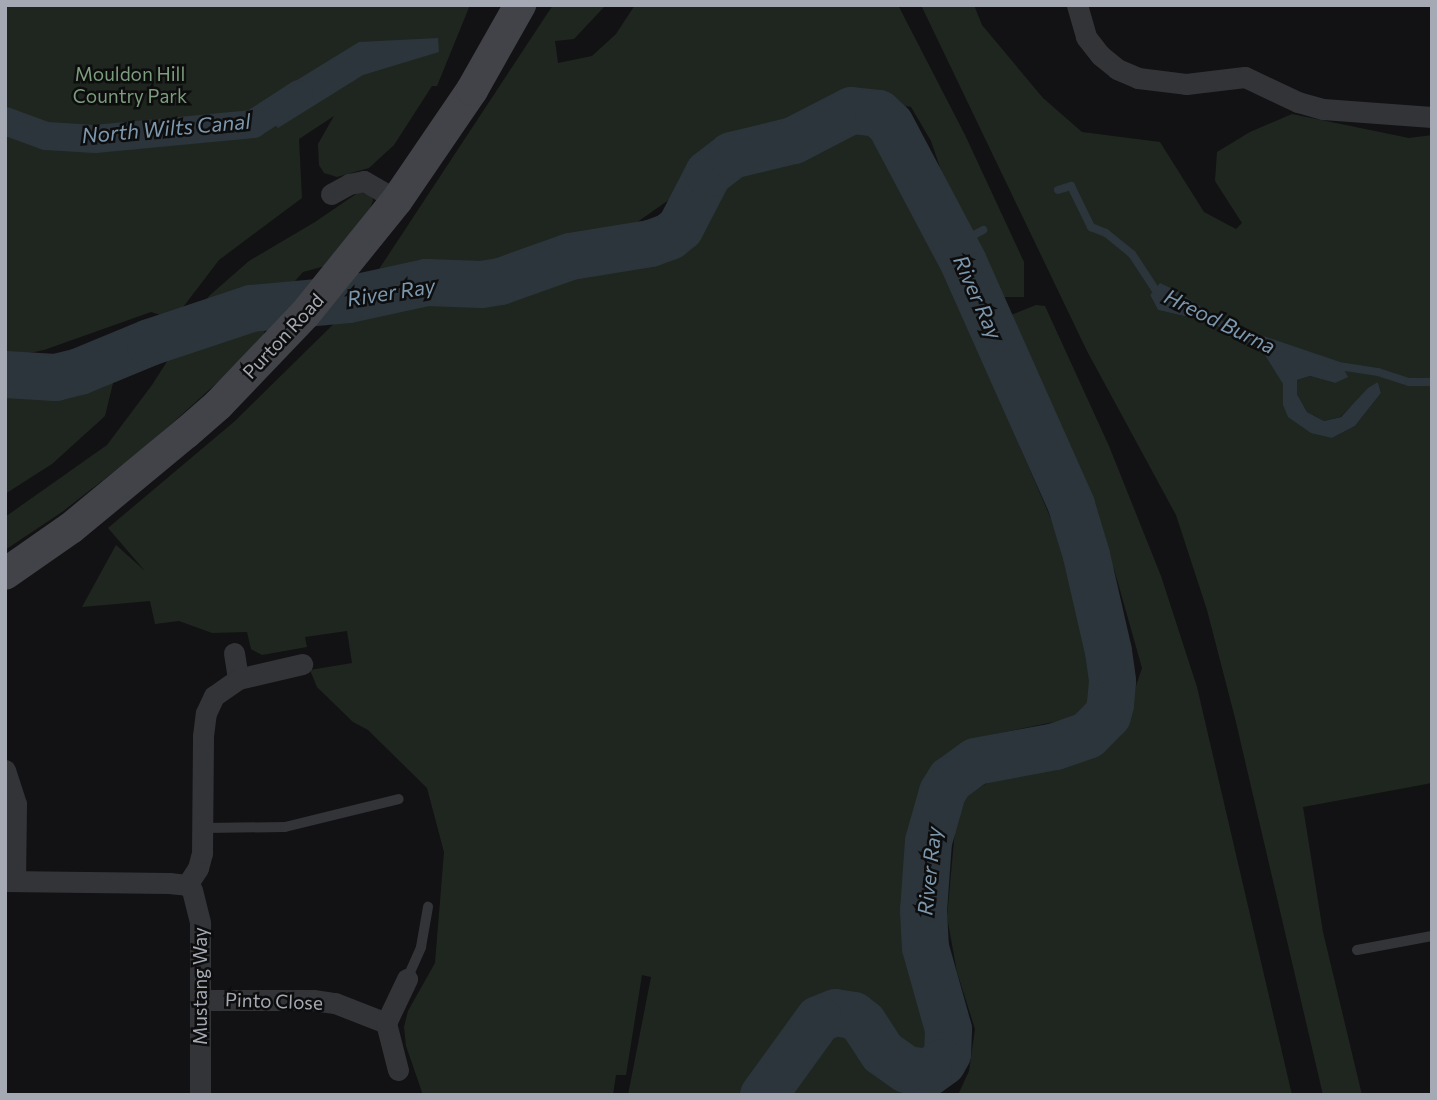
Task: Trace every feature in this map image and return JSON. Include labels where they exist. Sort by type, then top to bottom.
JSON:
[{"type":"main road","name":"Purton Road","points":[[5,574],[71,528],[186,433],[218,405],[305,314],[397,200],[472,90],[520,5]]},
{"type":"street","points":[[1077,5],[1086,37],[1100,55],[1117,69],[1138,78],[1186,84],[1245,77],[1298,102],[1323,109],[1432,117]]},
{"type":"street","points":[[331,194],[349,184],[364,181],[397,200]]},
{"type":"street","points":[[234,653],[238,679]]},
{"type":"street","points":[[5,770],[16,804],[10,881],[187,885],[201,861],[204,828],[203,736],[206,713],[214,696],[238,679],[302,664]]},
{"type":"street","name":"Mustang Way","points":[[187,885],[200,914],[200,1095]]},
{"type":"street","points":[[398,1070],[386,1023],[407,979]]},
{"type":"street","name":"Pinto Close","points":[[200,1000],[313,1000],[335,1003],[386,1023]]},
{"type":"lane","points":[[204,828],[285,827],[399,799]]},
{"type":"lane","points":[[407,979],[421,947],[428,907]]},
{"type":"lane","points":[[1357,950],[1432,936]]},
{"type":"green space","name":"Mouldon Hill Country Park","points":[[5,5],[470,5],[437,86],[432,86],[394,145],[369,168],[337,177],[324,173],[319,165],[318,144],[334,116],[299,139],[302,198],[219,260],[174,319],[151,312],[44,350],[10,357],[5,356]]},
{"type":"green space","points":[[553,5],[611,5],[605,6],[574,39],[555,41],[558,63],[592,56],[616,34],[635,5],[898,5],[965,135],[1024,262],[1024,297],[969,297],[949,266],[956,214],[931,141],[911,107],[883,101],[797,127],[718,140],[694,165],[673,197],[623,232],[578,243],[524,272],[525,291],[566,272],[623,270],[657,263],[683,245],[702,205],[738,176],[793,161],[824,141],[859,125],[876,129],[896,160],[1068,558],[1100,692],[1092,707],[1073,718],[985,736],[950,758],[924,800],[910,882],[917,975],[932,1042],[917,1054],[905,1052],[860,997],[842,995],[801,1012],[740,1095],[628,1095],[651,977],[642,975],[626,1075],[616,1075],[613,1095],[423,1095],[406,1046],[404,1027],[408,1011],[435,963],[444,852],[427,788],[368,730],[353,722],[317,687],[310,670],[352,663],[347,631],[305,637],[307,647],[262,655],[251,649],[247,632],[212,633],[179,621],[155,624],[150,601],[82,607],[116,545],[145,571],[108,528],[235,421],[360,298]]},
{"type":"green space","points":[[921,5],[974,5],[982,25],[1043,98],[1082,132],[1160,142],[1204,212],[1236,229],[1242,223],[1215,181],[1217,152],[1250,132],[1292,114],[1409,138],[1432,135],[1432,783],[1303,807],[1323,932],[1362,1095],[1323,1095],[1235,718],[1207,610],[1176,515],[1087,351]],"holes":[[[1160,284],[1175,290],[1228,324],[1282,345],[1335,383],[1310,376],[1297,380],[1297,394],[1307,412],[1324,421],[1340,417],[1378,382],[1381,393],[1355,426],[1332,438],[1283,405],[1283,384],[1265,355],[1239,336],[1205,321],[1158,310],[1150,295]]]},
{"type":"green space","points":[[359,192],[372,196],[370,208],[325,266],[303,272],[266,314],[267,324],[261,343],[147,446],[62,512],[5,550],[5,517],[107,445],[152,385],[209,296],[249,261]]},
{"type":"green space","points":[[1036,305],[1045,306],[1109,446],[1161,576],[1197,687],[1292,1095],[958,1095],[969,1071],[975,1029],[957,972],[947,917],[955,830],[966,796],[995,778],[1073,758],[1119,737],[1142,668],[1114,569],[1011,315]]},
{"type":"green space","points":[[5,364],[115,375],[105,416],[52,464],[5,494]]},
{"type":"green space","points":[[831,1032],[848,1032],[869,1067],[907,1095],[786,1095]]},
{"type":"water","points":[[438,38],[439,52],[363,75],[278,128],[258,104],[359,42]]},
{"type":"water","points":[[1160,283],[1228,324],[1340,362],[1348,377],[1335,383],[1310,376],[1297,380],[1297,394],[1307,412],[1324,421],[1341,417],[1368,388],[1378,382],[1381,393],[1355,426],[1332,438],[1311,433],[1288,417],[1283,405],[1283,384],[1265,355],[1239,336],[1205,321],[1158,310],[1150,295]]},
{"type":"waterway","name":"North Wilts Canal","points":[[5,121],[46,136],[95,139],[253,124],[299,94]]},
{"type":"waterway","name":"River Ray","points":[[5,374],[55,377],[79,371],[149,342],[251,308],[348,299],[426,282],[481,284],[500,281],[570,256],[650,243],[669,236],[680,227],[708,173],[731,155],[793,140],[851,110],[878,113],[890,124],[963,262],[1071,505],[1086,555],[1108,651],[1112,681],[1110,704],[1107,715],[1087,735],[1055,746],[975,761],[950,779],[942,792],[928,841],[923,910],[925,947],[948,1029],[947,1053],[942,1062],[928,1072],[906,1069],[882,1052],[863,1023],[853,1015],[835,1012],[818,1019],[763,1095]]},
{"type":"waterway","name":"Hreod Burna","points":[[1058,190],[1071,186],[1091,227],[1106,233],[1132,254],[1155,289],[1163,295]]},
{"type":"waterway","name":"Hreod Burna","points":[[955,245],[983,230]]},
{"type":"waterway","name":"Hreod Burna","points":[[1332,365],[1378,372],[1409,382],[1432,382]]}]
